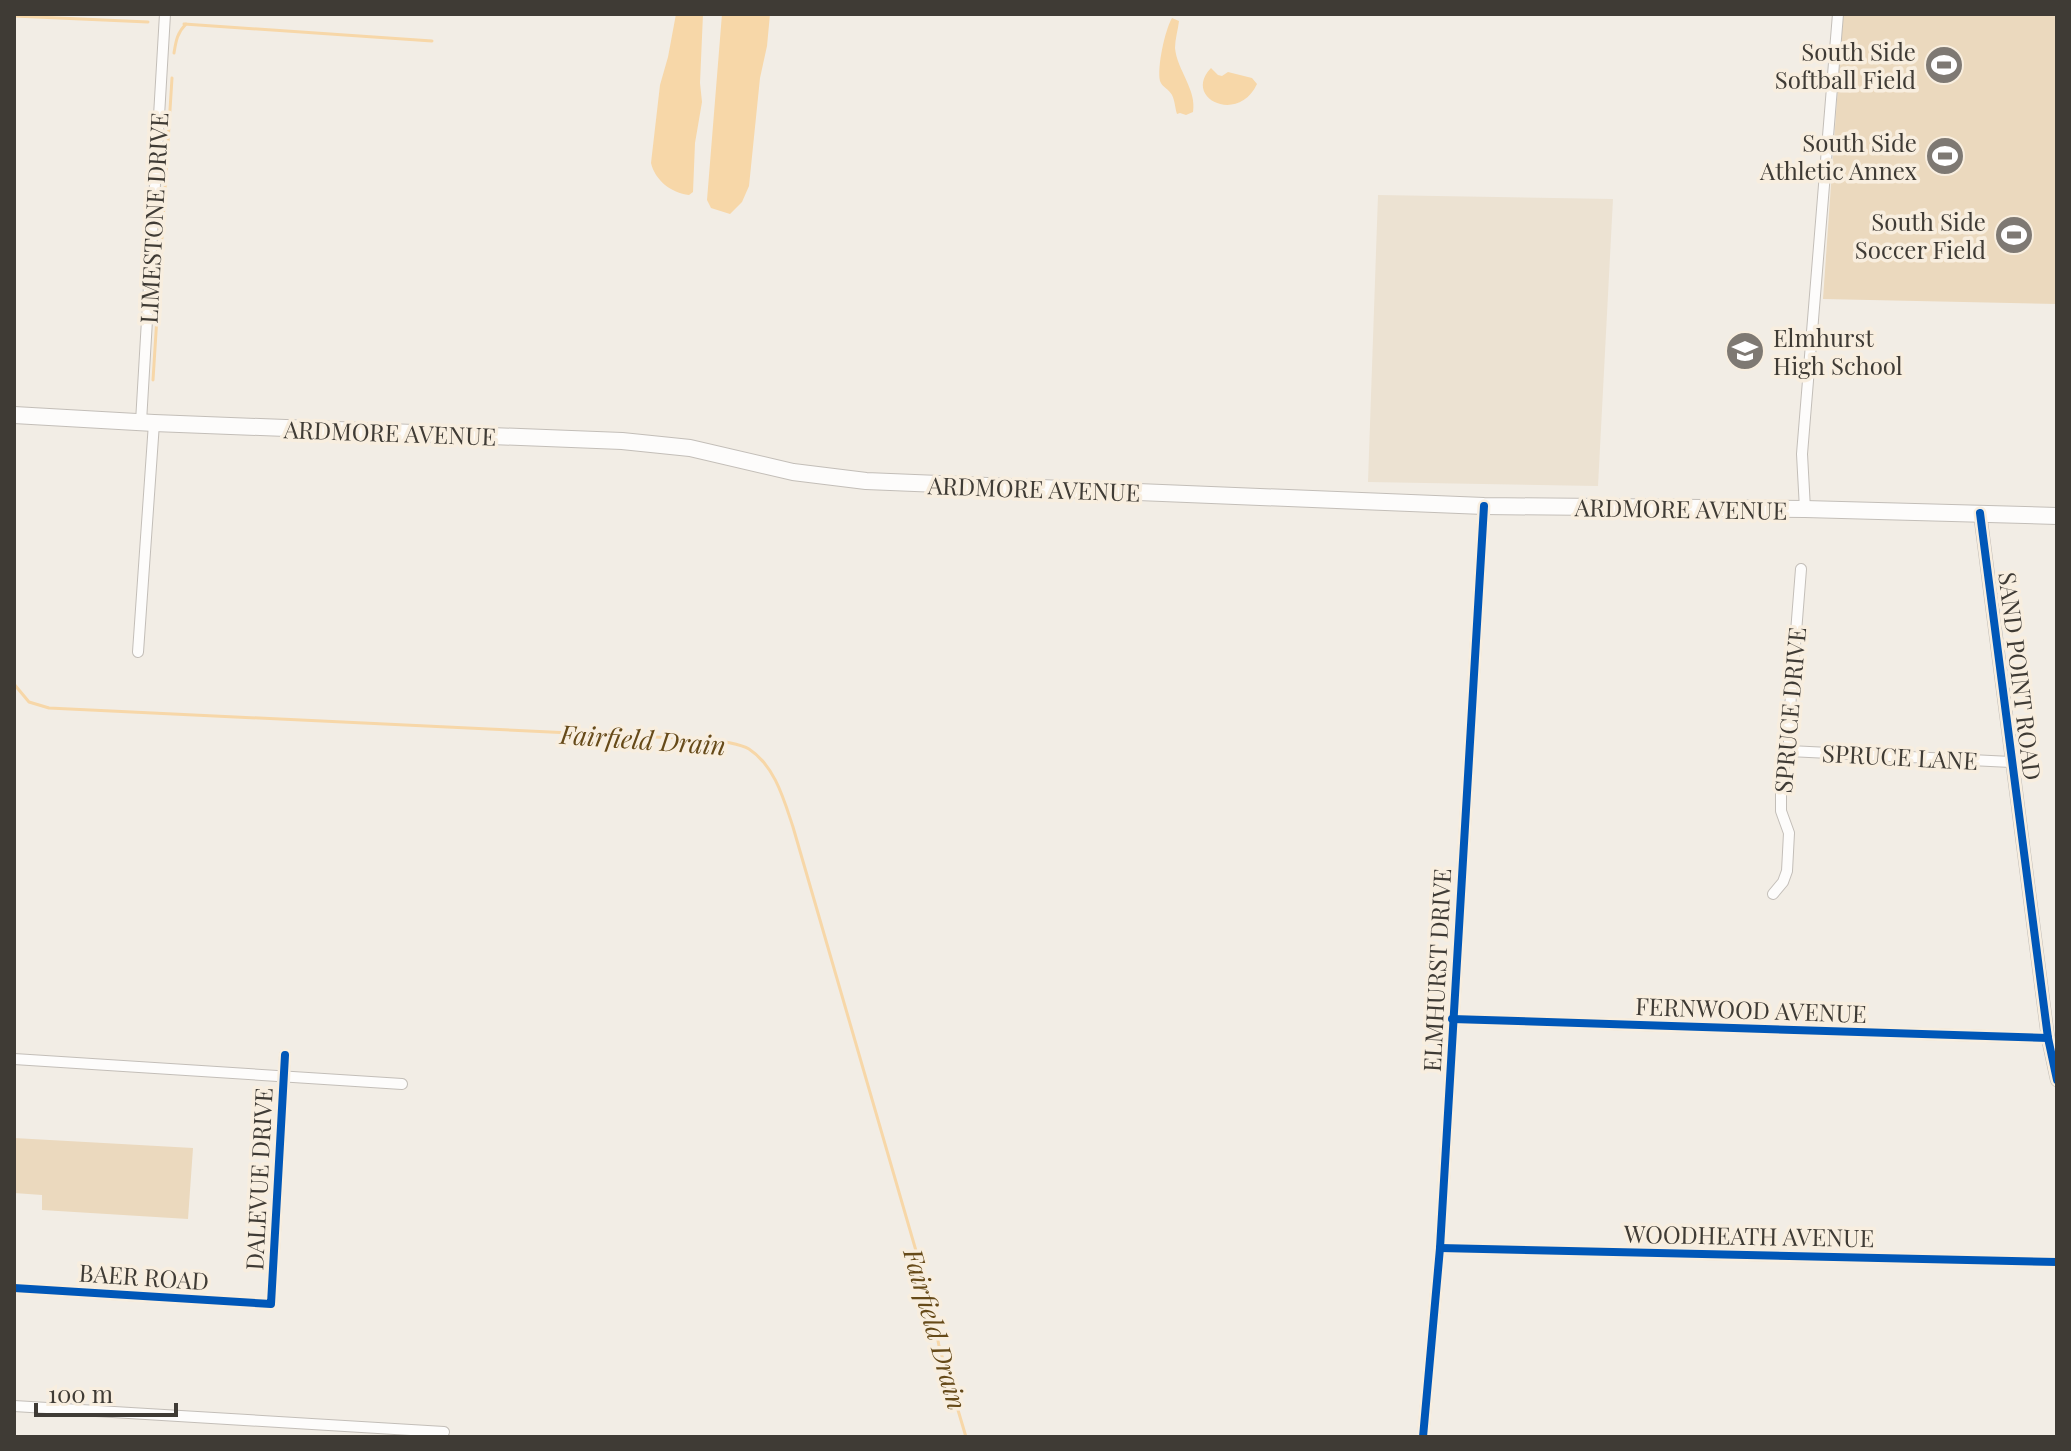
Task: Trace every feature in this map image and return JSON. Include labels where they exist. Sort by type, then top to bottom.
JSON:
[{"type":"main road","name":"ARDMORE AVENUE","points":[[14,415],[622,441],[690,448],[793,472],[866,481],[1484,506],[1805,509],[2057,516]]},
{"type":"street","name":"LIMESTONE DRIVE","points":[[138,652],[165,14]]},
{"type":"street","points":[[1805,509],[1802,454],[1838,14]]},
{"type":"street","name":"ELMHURST DRIVE","points":[[1423,1437],[1440,1248],[1484,506]]},
{"type":"street","name":"SAND POINT ROAD","points":[[1980,513],[2011,762],[2051,1005],[2048,1038],[2057,1080]]},
{"type":"street","name":"SPRUCE DRIVE","points":[[1773,894],[1787,871],[1789,833],[1781,811],[1781,785],[1789,751],[1801,569]]},
{"type":"street","name":"SPRUCE LANE","points":[[1789,751],[2011,762]]},
{"type":"street","name":"FERNWOOD AVENUE","points":[[1452,1019],[2048,1038]]},
{"type":"street","name":"DALEVUE DRIVE","points":[[271,1304],[285,1055]]},
{"type":"street","points":[[14,1059],[402,1084]]},
{"type":"street","name":"WOODHEATH AVENUE","points":[[1440,1248],[2057,1262]]},
{"type":"street","name":"BAER ROAD","points":[[14,1288],[271,1304]]},
{"type":"street","points":[[14,1406],[444,1432]]},
{"type":"shaded area","points":[[676,14],[703,14],[702,102],[695,143],[693,192],[689,195],[665,185],[651,163],[660,85]]},
{"type":"shaded area","points":[[722,14],[770,14],[749,186],[742,202],[730,214],[711,208],[707,200]]},
{"type":"shaded area","name":"South Side Athletic Annex","points":[[1843,14],[2057,14],[2057,304],[1823,299]]},
{"type":"shaded area","points":[[1172,18],[1179,21],[1175,48],[1192,96],[1193,112],[1186,115],[1177,114],[1172,95],[1160,81],[1162,49]]},
{"type":"shaded area","points":[[1211,68],[1218,75],[1228,72],[1252,78],[1257,84],[1238,103],[1216,103],[1203,89],[1204,79]]},
{"type":"shaded area","points":[[1378,195],[1613,199],[1598,486],[1368,482]]},
{"type":"shaded area","points":[[14,1138],[193,1148],[188,1219],[42,1210],[42,1195],[14,1193]]},
{"type":"waterway","points":[[14,16],[148,22]]},
{"type":"waterway","points":[[184,24],[432,41]]},
{"type":"waterway","points":[[174,53],[176,41],[186,24]]},
{"type":"waterway","points":[[153,380],[172,78]]},
{"type":"waterway","name":"Fairfield Drain","points":[[14,684],[29,702],[49,708],[718,740],[742,746],[758,756],[772,774],[793,827],[930,1299],[939,1346],[966,1437]]},
{"type":"cycle path","points":[[1423,1437],[1440,1248],[1484,506]]},
{"type":"cycle path","points":[[1980,513],[2048,1038],[2057,1080]]},
{"type":"cycle path","points":[[1452,1019],[2048,1038]]},
{"type":"cycle path","points":[[14,1288],[271,1304],[285,1055]]},
{"type":"cycle path","points":[[1440,1248],[2057,1262]]},
{"type":"place","name":"South Side Softball Field","points":[[1944,65]]},
{"type":"place","name":"South Side Athletic Annex","points":[[1945,156]]},
{"type":"place","name":"South Side Soccer Field","points":[[2014,235]]},
{"type":"place","name":"Elmhurst High School","points":[[1745,351]]}]
